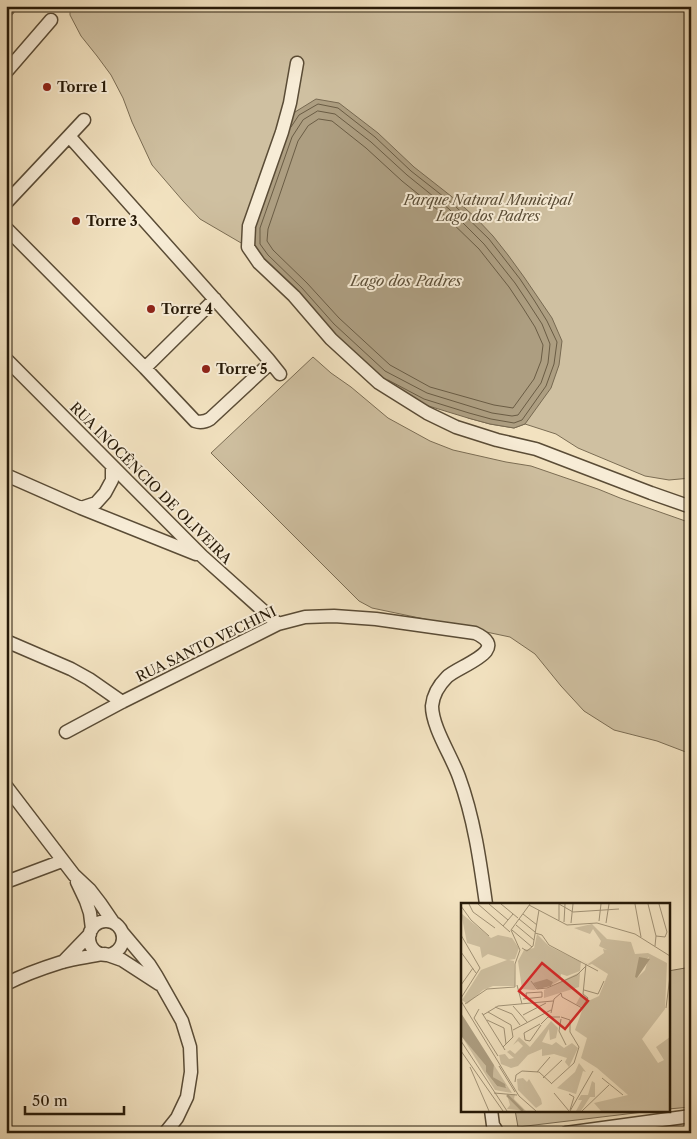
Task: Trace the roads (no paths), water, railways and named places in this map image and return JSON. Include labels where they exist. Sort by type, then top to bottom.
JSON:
[{"type":"street","points":[[6,11],[10,6]]},
{"type":"street","points":[[6,72],[51,20]]},
{"type":"street","points":[[297,63],[290,103],[249,226],[248,247],[259,262],[294,296],[331,340],[379,383],[427,413],[456,427],[497,440],[536,449],[691,507]]},
{"type":"street","points":[[6,203],[84,120]]},
{"type":"street","points":[[69,136],[280,374]]},
{"type":"street","points":[[6,228],[195,421],[205,422],[210,419],[267,366],[268,359]]},
{"type":"street","points":[[145,368],[215,300]]},
{"type":"street","name":"RUA INOCÊNCIO DE OLIVEIRA","points":[[6,359],[202,556],[278,624]]},
{"type":"street","points":[[81,508],[96,503],[106,493],[112,480],[112,466]]},
{"type":"street","points":[[6,475],[81,508],[202,556]]},
{"type":"street","name":"RUA SANTO VECHINI","points":[[66,732],[278,624],[305,617],[334,616],[376,619],[475,633],[482,636],[487,642],[488,647],[485,654],[449,675],[438,688],[432,705],[434,720],[460,778],[475,831],[486,903]]},
{"type":"street","points":[[6,641],[71,669],[122,702]]},
{"type":"street","points":[[6,786],[62,861],[90,890],[149,964],[182,1021],[190,1047],[191,1072],[186,1097],[178,1118],[165,1133]]},
{"type":"street","points":[[6,882],[62,861]]},
{"type":"street","points":[[74,875],[90,913],[90,940],[92,946],[96,951],[122,960],[161,985]]},
{"type":"street","points":[[6,984],[63,962],[116,952],[122,943],[118,927],[109,921],[99,922],[63,962]]},
{"type":"street","points":[[491,1112],[493,1125],[498,1133]]},
{"type":"street","points":[[566,1133],[691,1116]]},
{"type":"water","name":"Lago dos Padres","points":[[316,99],[339,103],[378,133],[414,167],[476,218],[508,255],[552,318],[562,341],[559,365],[551,388],[525,424],[514,428],[468,418],[422,404],[379,381],[259,263],[249,226],[282,132],[295,112]]},
{"type":"place","name":"Torre 1","points":[[47,87]]},
{"type":"place","name":"Torre 3","points":[[76,221]]},
{"type":"place","name":"Torre 4","points":[[151,309]]},
{"type":"place","name":"Torre 5","points":[[206,369]]},
{"type":"park label","name":"Parque Natural Municipal Lago dos Padres","points":[[488,208]]}]
